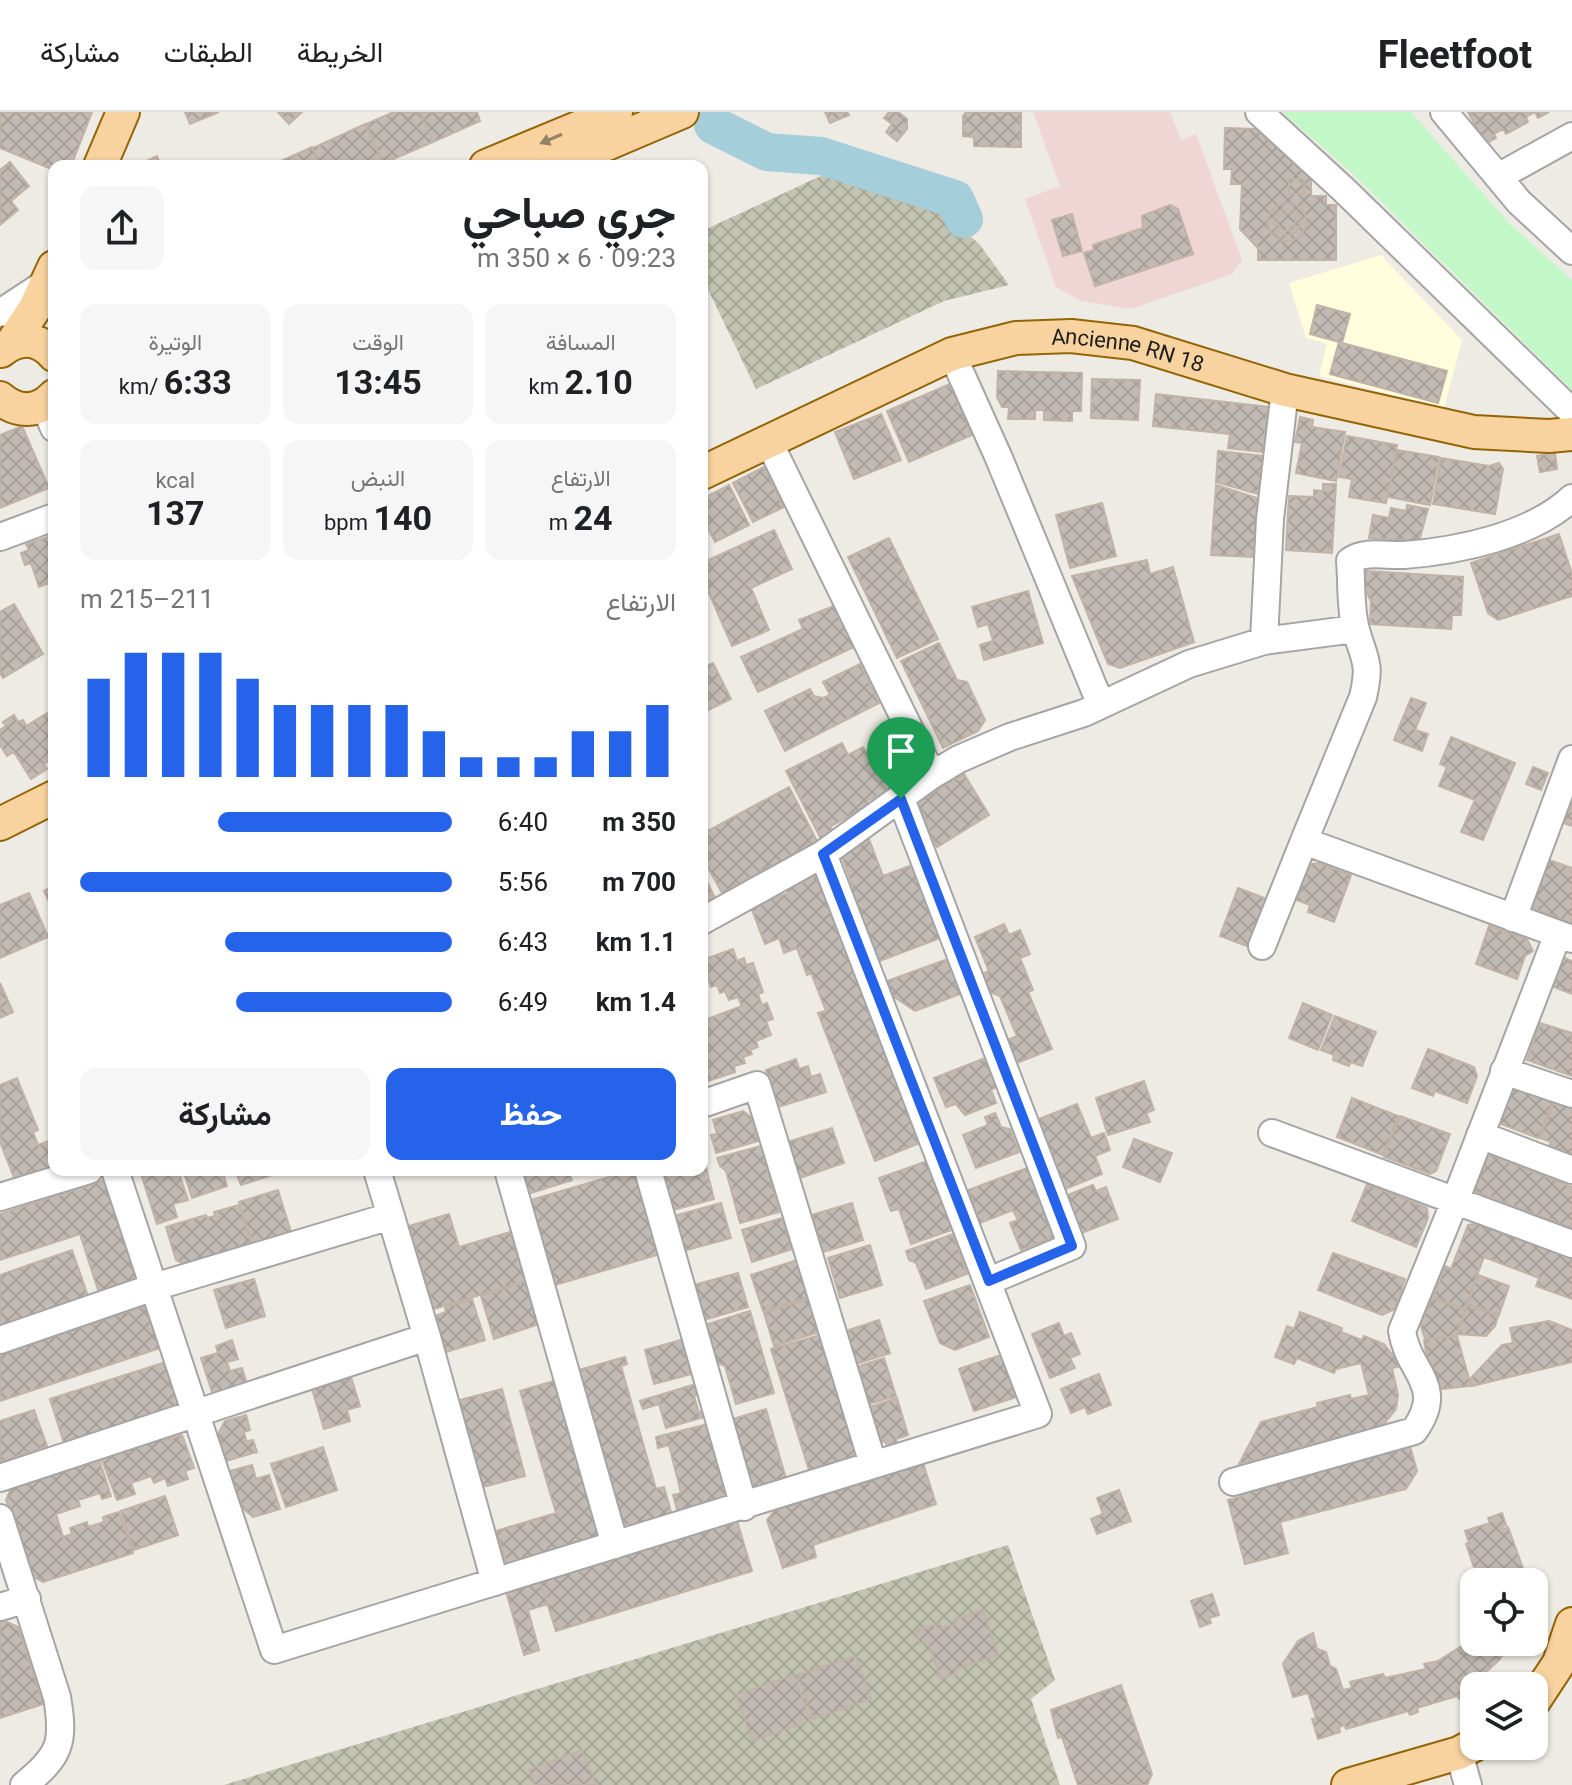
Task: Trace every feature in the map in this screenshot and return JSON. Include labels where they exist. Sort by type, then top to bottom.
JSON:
[{"type":"main road","points":[[103,160],[123,112]]},
{"type":"main road","points":[[500,160],[616,112]]},
{"type":"main road","points":[[569,160],[682,112]]},
{"type":"main road","points":[[3,350],[48,288]]},
{"type":"main road","points":[[48,292],[42,321],[48,344]]},
{"type":"main road","name":"Ancienne RN 18","points":[[708,470],[952,354],[1016,338],[1071,336],[1133,343],[1285,390],[1474,432],[1533,436],[1572,434]]},
{"type":"main road","points":[[3,350],[27,340],[48,350]]},
{"type":"main road","points":[[2,403],[25,410],[48,410]]},
{"type":"main road","points":[[0,824],[48,800]]},
{"type":"main road","points":[[1548,1680],[1559,1663],[1572,1624]]},
{"type":"main road","points":[[1348,1785],[1460,1751]]},
{"type":"street","points":[[1259,112],[1343,189],[1572,412]]},
{"type":"street","points":[[1444,112],[1519,202],[1572,251]]},
{"type":"street","points":[[1498,177],[1572,136]]},
{"type":"street","points":[[0,313],[48,288]]},
{"type":"street","points":[[952,354],[998,456],[1101,705]]},
{"type":"street","points":[[1264,641],[1270,519],[1285,390]]},
{"type":"street","points":[[768,440],[932,775]]},
{"type":"street","points":[[1262,946],[1363,697],[1368,675],[1365,653],[1355,629],[1350,561],[1359,555],[1400,555],[1469,546],[1527,525],[1558,510],[1572,498]]},
{"type":"street","points":[[0,537],[48,519]]},
{"type":"street","points":[[708,918],[823,854],[959,759],[1010,737],[1084,713],[1189,664],[1264,641],[1355,629]]},
{"type":"street","points":[[1513,918],[1572,759]]},
{"type":"street","points":[[901,799],[1072,1246],[989,1281]]},
{"type":"street","points":[[1233,1482],[1414,1431],[1425,1416],[1427,1397],[1424,1377],[1404,1342],[1402,1331],[1504,1071],[1565,936],[1304,841]]},
{"type":"street","points":[[117,1176],[274,1650],[1038,1414],[823,854]]},
{"type":"street","points":[[1504,1071],[1572,1094]]},
{"type":"street","points":[[708,1102],[757,1085],[873,1464]]},
{"type":"street","points":[[1272,1133],[1572,1244]]},
{"type":"street","points":[[1480,1135],[1572,1170]]},
{"type":"street","points":[[0,1197],[69,1176]]},
{"type":"street","points":[[379,1176],[495,1582]]},
{"type":"street","points":[[510,1176],[615,1545]]},
{"type":"street","points":[[650,1176],[744,1507]]},
{"type":"street","points":[[0,1340],[154,1287],[391,1216]]},
{"type":"street","points":[[0,1478],[427,1337]]},
{"type":"street","points":[[0,1518],[57,1697],[62,1728],[55,1753],[24,1785]]},
{"type":"street","points":[[0,1607],[27,1599]]},
{"type":"street","points":[[1467,1760],[1468,1785]]},
{"type":"shaded area","points":[[1033,112],[1170,112],[1181,140],[1196,134],[1242,260],[1232,274],[1131,309],[1081,301],[1056,287],[1025,199],[1060,186]]},
{"type":"shaded area","points":[[840,167],[892,180],[931,200],[980,245],[1009,285],[944,301],[756,389],[708,289],[708,228]]},
{"type":"shaded area","points":[[1381,255],[1462,340],[1444,408],[1319,376],[1327,344],[1306,338],[1289,283]]},
{"type":"shaded area","points":[[1008,1545],[1055,1680],[1031,1699],[1060,1785],[224,1785]]},
{"type":"green space","points":[[1282,112],[1411,112],[1509,223],[1572,280],[1572,390],[1351,172]]},
{"type":"building","points":[[0,112],[92,112],[73,160],[48,160],[48,168],[0,148]]},
{"type":"building","points":[[185,112],[219,112],[190,124]]},
{"type":"building","points":[[278,112],[302,112],[289,124]]},
{"type":"building","points":[[394,112],[420,112],[433,142],[391,160],[383,160],[366,124]]},
{"type":"building","points":[[420,112],[477,112],[480,121],[433,142]]},
{"type":"building","points":[[825,112],[847,112],[849,115],[830,123]]},
{"type":"building","points":[[889,112],[898,112],[907,119],[907,129],[897,141],[886,132],[892,124],[884,118]]},
{"type":"building","points":[[966,112],[1021,112],[1021,147],[974,146],[974,137],[963,136],[963,116]]},
{"type":"building","points":[[1468,112],[1535,112],[1526,117],[1528,122],[1506,134],[1503,129],[1494,134],[1496,138],[1485,144]]},
{"type":"building","points":[[1535,112],[1549,112],[1538,118]]},
{"type":"building","points":[[365,124],[382,160],[318,160],[313,148]]},
{"type":"building","points":[[1225,128],[1256,129],[1311,179],[1311,196],[1326,196],[1326,205],[1336,205],[1336,260],[1258,260],[1258,248],[1240,229],[1242,184],[1231,184],[1232,169],[1224,169]]},
{"type":"building","points":[[312,147],[317,160],[283,160]]},
{"type":"building","points":[[10,162],[29,186],[11,201],[18,210],[0,225],[0,170]]},
{"type":"building","points":[[1289,179],[1304,179],[1304,194],[1289,194]]},
{"type":"building","points":[[1287,203],[1300,209],[1306,222],[1300,235],[1287,241],[1274,235],[1268,222],[1274,209]]},
{"type":"building","points":[[1170,205],[1178,209],[1193,254],[1095,286],[1084,253],[1094,250],[1093,245],[1143,228],[1142,216]]},
{"type":"building","points":[[1287,209],[1296,213],[1300,222],[1296,231],[1287,235],[1278,231],[1274,222],[1278,213]]},
{"type":"building","points":[[1287,213],[1296,222],[1287,231],[1278,222]]},
{"type":"building","points":[[1072,214],[1082,251],[1063,256],[1052,220]]},
{"type":"building","points":[[1317,305],[1350,314],[1342,343],[1447,371],[1438,403],[1330,374],[1339,342],[1310,334]]},
{"type":"building","points":[[998,371],[1082,373],[1081,411],[1072,411],[1072,421],[1044,420],[1044,410],[1035,410],[1035,419],[1008,419],[1009,407],[1002,407],[997,397]]},
{"type":"building","points":[[1092,379],[1140,380],[1138,420],[1091,418]]},
{"type":"building","points":[[950,384],[972,435],[909,462],[887,411]]},
{"type":"building","points":[[1156,394],[1268,407],[1263,452],[1228,448],[1230,434],[1153,426]]},
{"type":"building","points":[[881,414],[901,460],[854,479],[835,432]]},
{"type":"building","points":[[1300,417],[1313,420],[1312,427],[1345,432],[1336,481],[1296,473],[1302,443],[1295,442]]},
{"type":"building","points":[[22,426],[48,488],[0,508],[0,435]]},
{"type":"building","points":[[1347,436],[1397,445],[1386,503],[1349,497],[1352,479],[1339,477]]},
{"type":"building","points":[[1397,450],[1439,457],[1430,505],[1388,497]]},
{"type":"building","points":[[1218,451],[1263,456],[1258,494],[1216,482]]},
{"type":"building","points":[[1555,452],[1557,469],[1540,472],[1537,456]]},
{"type":"building","points":[[1441,458],[1489,466],[1499,463],[1503,469],[1495,514],[1433,504]]},
{"type":"building","points":[[764,467],[784,507],[753,522],[733,483]]},
{"type":"building","points":[[1323,484],[1336,484],[1332,553],[1286,550],[1289,496],[1314,497],[1314,490],[1323,491]]},
{"type":"building","points":[[729,485],[749,525],[715,542],[708,529],[708,496]]},
{"type":"building","points":[[1216,485],[1257,498],[1253,557],[1211,555]]},
{"type":"building","points":[[1102,503],[1116,556],[1070,568],[1056,515]]},
{"type":"building","points":[[1407,505],[1428,509],[1419,541],[1369,538],[1373,515],[1389,518],[1391,508],[1406,511]]},
{"type":"building","points":[[774,530],[792,569],[751,588],[769,630],[732,646],[708,591],[708,560]]},
{"type":"building","points":[[1559,534],[1572,574],[1572,596],[1498,620],[1488,613],[1471,563]]},
{"type":"building","points":[[48,537],[48,583],[39,587],[31,563],[25,565],[21,553],[29,550],[26,544]]},
{"type":"building","points":[[889,538],[938,639],[897,658],[848,557]]},
{"type":"building","points":[[1147,560],[1150,574],[1173,567],[1194,642],[1120,668],[1108,664],[1072,576]]},
{"type":"building","points":[[1366,571],[1463,577],[1461,615],[1452,615],[1451,629],[1370,624],[1371,601],[1365,590]]},
{"type":"building","points":[[1028,591],[1043,643],[984,660],[980,645],[993,641],[988,624],[978,627],[972,607]]},
{"type":"building","points":[[14,604],[43,654],[3,678],[0,673],[0,612]]},
{"type":"building","points":[[836,605],[854,647],[758,692],[741,657],[803,629],[799,620]]},
{"type":"building","points":[[939,643],[957,680],[967,682],[985,720],[978,731],[943,748],[901,661]]},
{"type":"building","points":[[713,663],[731,699],[708,710],[708,665]]},
{"type":"building","points":[[860,664],[879,703],[785,751],[765,711],[810,689],[814,696],[823,698],[830,695],[823,682]]},
{"type":"building","points":[[1411,698],[1426,703],[1415,730],[1428,734],[1422,751],[1394,740]]},
{"type":"building","points":[[48,713],[48,762],[44,764],[47,769],[31,779],[14,752],[7,756],[0,745],[0,730],[6,726],[3,722],[14,715],[18,722],[23,720],[26,726]]},
{"type":"building","points":[[898,735],[918,774],[867,801],[869,805],[831,826],[832,833],[821,839],[786,771],[842,743],[848,755],[863,747],[866,752]]},
{"type":"building","points":[[1451,737],[1515,763],[1483,840],[1461,832],[1475,800],[1439,786],[1447,767],[1440,764]]},
{"type":"building","points":[[1533,767],[1548,773],[1541,790],[1526,784]]},
{"type":"building","points":[[964,774],[989,815],[937,847],[916,803]]},
{"type":"building","points":[[789,787],[817,841],[722,893],[708,868],[708,831]]},
{"type":"building","points":[[1572,800],[1572,826],[1563,823]]},
{"type":"building","points":[[869,839],[883,876],[912,865],[943,937],[877,962],[848,887],[852,885],[841,854]]},
{"type":"building","points":[[1549,860],[1572,868],[1572,923],[1532,908]]},
{"type":"building","points":[[1319,863],[1351,875],[1334,922],[1308,912],[1310,905],[1296,900],[1308,869],[1312,864]]},
{"type":"building","points":[[816,876],[920,1143],[875,1161],[818,1013],[826,1011],[811,973],[807,975],[797,948],[784,953],[779,938],[765,944],[751,907],[788,893],[786,888]]},
{"type":"building","points":[[708,884],[715,898],[708,902]]},
{"type":"building","points":[[1238,888],[1267,899],[1249,947],[1220,936]]},
{"type":"building","points":[[29,893],[48,937],[0,958],[0,905]]},
{"type":"building","points":[[1004,924],[1009,935],[1020,930],[1030,954],[1020,958],[1033,990],[1028,992],[1052,1049],[1017,1063],[1007,1040],[1017,1036],[1000,996],[990,992],[982,974],[989,971],[975,937]]},
{"type":"building","points":[[1489,926],[1527,939],[1533,951],[1525,956],[1517,979],[1476,964]]},
{"type":"building","points":[[733,949],[737,961],[744,958],[746,965],[753,963],[763,992],[758,994],[762,1005],[767,1003],[773,1019],[766,1021],[771,1035],[756,1041],[758,1047],[750,1050],[752,1054],[743,1057],[745,1063],[734,1066],[735,1072],[708,1081],[708,1019],[742,1006],[738,997],[729,1000],[725,991],[720,993],[717,985],[711,987],[708,958]]},
{"type":"building","points":[[1562,957],[1572,961],[1572,994],[1551,986]]},
{"type":"building","points":[[945,960],[955,972],[963,993],[915,1011],[893,996],[887,981]]},
{"type":"building","points":[[0,983],[13,1012],[0,1018]]},
{"type":"building","points":[[1303,1003],[1332,1015],[1318,1050],[1289,1038]]},
{"type":"building","points":[[1335,1016],[1376,1032],[1362,1066],[1351,1062],[1349,1066],[1333,1060],[1334,1055],[1321,1050]]},
{"type":"building","points":[[1540,1023],[1572,1033],[1572,1076],[1527,1060]]},
{"type":"building","points":[[1428,1049],[1474,1067],[1477,1076],[1467,1103],[1435,1091],[1433,1096],[1412,1088]]},
{"type":"building","points":[[985,1058],[996,1087],[991,1090],[996,1103],[965,1115],[956,1104],[946,1107],[934,1078]]},
{"type":"building","points":[[796,1059],[799,1069],[808,1066],[811,1077],[820,1074],[826,1092],[778,1107],[766,1070]]},
{"type":"building","points":[[17,1078],[38,1130],[33,1132],[38,1145],[48,1141],[48,1167],[15,1180],[0,1142],[0,1085]]},
{"type":"building","points":[[1144,1081],[1154,1110],[1146,1113],[1150,1122],[1108,1135],[1096,1098]]},
{"type":"building","points":[[1512,1084],[1553,1100],[1538,1138],[1496,1122]]},
{"type":"building","points":[[1352,1098],[1398,1116],[1383,1155],[1337,1137]]},
{"type":"building","points":[[1555,1099],[1572,1105],[1572,1155],[1549,1146],[1551,1142],[1540,1138]]},
{"type":"building","points":[[1077,1104],[1091,1138],[1104,1133],[1110,1150],[1095,1156],[1102,1174],[1063,1190],[1036,1120]]},
{"type":"building","points":[[743,1111],[751,1117],[758,1141],[716,1153],[711,1135],[717,1134],[713,1120]]},
{"type":"building","points":[[995,1113],[1001,1127],[1010,1129],[1019,1152],[976,1168],[963,1135],[988,1125],[985,1117]]},
{"type":"building","points":[[1400,1116],[1450,1134],[1436,1171],[1430,1174],[1384,1157]]},
{"type":"building","points":[[832,1128],[844,1163],[800,1178],[788,1142]]},
{"type":"building","points":[[1134,1139],[1172,1153],[1160,1182],[1123,1167]]},
{"type":"building","points":[[761,1146],[779,1212],[740,1223],[726,1171],[717,1158]]},
{"type":"building","points":[[1489,1154],[1572,1187],[1572,1228],[1474,1191]]},
{"type":"building","points":[[930,1160],[955,1229],[911,1244],[899,1209],[891,1211],[879,1178]]},
{"type":"building","points":[[1027,1168],[1054,1237],[1021,1250],[1010,1223],[1018,1220],[1013,1210],[980,1223],[968,1190]]},
{"type":"building","points":[[708,1175],[714,1199],[673,1210],[664,1176]]},
{"type":"building","points":[[142,1176],[180,1176],[188,1200],[173,1204],[177,1217],[157,1224]]},
{"type":"building","points":[[185,1176],[224,1176],[227,1186],[192,1198]]},
{"type":"building","points":[[237,1176],[269,1176],[241,1185]]},
{"type":"building","points":[[523,1176],[570,1176],[572,1180],[528,1194]]},
{"type":"building","points":[[613,1176],[635,1176],[660,1254],[555,1285],[531,1200]]},
{"type":"building","points":[[105,1180],[137,1281],[99,1293],[80,1234],[0,1260],[0,1214]]},
{"type":"building","points":[[1367,1184],[1427,1208],[1428,1218],[1416,1247],[1352,1221]]},
{"type":"building","points":[[1093,1185],[1096,1191],[1106,1187],[1118,1219],[1079,1234],[1065,1196]]},
{"type":"building","points":[[278,1190],[291,1232],[253,1244],[239,1202]]},
{"type":"building","points":[[721,1203],[731,1238],[683,1251],[674,1216]]},
{"type":"building","points":[[852,1203],[863,1240],[823,1252],[812,1215]]},
{"type":"building","points":[[239,1205],[251,1244],[184,1264],[176,1260],[166,1227],[206,1215],[207,1218],[215,1216],[214,1212]]},
{"type":"building","points":[[449,1214],[459,1247],[510,1232],[525,1281],[434,1309],[409,1226]]},
{"type":"building","points":[[782,1218],[792,1249],[752,1262],[742,1230]]},
{"type":"building","points":[[1478,1223],[1572,1258],[1572,1299],[1536,1286],[1539,1278],[1484,1257],[1464,1309],[1433,1297],[1445,1266],[1451,1269],[1468,1225]]},
{"type":"building","points":[[953,1234],[967,1274],[926,1289],[916,1263],[909,1260],[906,1251]]},
{"type":"building","points":[[870,1245],[882,1285],[840,1298],[828,1258]]},
{"type":"building","points":[[72,1250],[88,1296],[0,1326],[0,1275]]},
{"type":"building","points":[[1333,1253],[1405,1279],[1395,1309],[1382,1315],[1318,1290]]},
{"type":"building","points":[[797,1260],[809,1297],[763,1311],[751,1275]]},
{"type":"building","points":[[738,1273],[748,1307],[704,1320],[694,1285]]},
{"type":"building","points":[[1478,1275],[1509,1286],[1499,1315],[1468,1304]]},
{"type":"building","points":[[254,1279],[265,1316],[226,1328],[214,1290]]},
{"type":"building","points":[[525,1282],[539,1324],[494,1339],[481,1296]]},
{"type":"building","points":[[970,1285],[989,1337],[955,1350],[940,1343],[924,1301]]},
{"type":"building","points":[[1432,1298],[1465,1310],[1456,1336],[1425,1339],[1420,1323]]},
{"type":"building","points":[[472,1299],[485,1340],[446,1352],[435,1316],[446,1312],[445,1308]]},
{"type":"building","points":[[809,1299],[819,1332],[774,1346],[764,1313]]},
{"type":"building","points":[[1467,1305],[1498,1316],[1495,1326],[1486,1336],[1458,1334]]},
{"type":"building","points":[[145,1306],[160,1348],[0,1401],[0,1354]]},
{"type":"building","points":[[750,1311],[774,1393],[736,1404],[725,1366],[716,1362],[705,1325]]},
{"type":"building","points":[[1300,1312],[1342,1328],[1341,1332],[1362,1340],[1364,1336],[1384,1344],[1391,1353],[1395,1352],[1398,1367],[1392,1368],[1398,1395],[1396,1409],[1383,1425],[1239,1464],[1261,1422],[1318,1407],[1317,1403],[1350,1395],[1351,1399],[1369,1395],[1361,1363],[1336,1369],[1334,1373],[1297,1358],[1294,1364],[1275,1357],[1287,1326],[1294,1329]]},
{"type":"building","points":[[879,1320],[890,1353],[853,1365],[843,1332]]},
{"type":"building","points":[[1549,1321],[1572,1330],[1572,1362],[1472,1386],[1470,1379],[1502,1345],[1513,1343],[1510,1328]]},
{"type":"building","points":[[1059,1323],[1064,1336],[1071,1333],[1080,1354],[1070,1358],[1075,1368],[1050,1378],[1032,1334]]},
{"type":"building","points":[[820,1335],[858,1455],[809,1470],[771,1349]]},
{"type":"building","points":[[1457,1336],[1471,1386],[1442,1389],[1430,1376],[1424,1340]]},
{"type":"building","points":[[232,1340],[238,1359],[227,1362],[230,1371],[242,1368],[247,1384],[213,1395],[201,1358],[218,1353],[216,1346]]},
{"type":"building","points":[[681,1340],[691,1374],[654,1384],[645,1350]]},
{"type":"building","points":[[1001,1355],[1016,1397],[974,1411],[959,1369]]},
{"type":"building","points":[[625,1357],[627,1364],[621,1366],[656,1489],[664,1487],[672,1515],[631,1526],[623,1523],[579,1370]]},
{"type":"building","points":[[884,1358],[896,1396],[866,1405],[854,1368]]},
{"type":"building","points":[[166,1362],[180,1406],[64,1443],[50,1399]]},
{"type":"building","points":[[350,1374],[360,1406],[347,1410],[350,1421],[324,1429],[311,1386]]},
{"type":"building","points":[[1099,1374],[1111,1405],[1088,1414],[1085,1407],[1071,1413],[1061,1389]]},
{"type":"building","points":[[554,1381],[600,1538],[507,1565],[496,1531],[556,1513],[520,1391]]},
{"type":"building","points":[[696,1384],[699,1394],[694,1396],[699,1413],[703,1411],[704,1417],[666,1428],[659,1404],[643,1409],[640,1401]]},
{"type":"building","points":[[502,1389],[525,1476],[479,1488],[456,1401]]},
{"type":"building","points":[[897,1398],[908,1435],[887,1446],[885,1441],[878,1444],[867,1408]]},
{"type":"building","points":[[766,1409],[787,1482],[751,1492],[730,1420]]},
{"type":"building","points":[[34,1410],[47,1446],[0,1462],[0,1421]]},
{"type":"building","points":[[246,1415],[250,1430],[244,1432],[246,1441],[253,1440],[257,1452],[226,1461],[218,1434],[225,1421]]},
{"type":"building","points":[[708,1424],[728,1500],[678,1513],[673,1495],[681,1493],[669,1445],[658,1448],[656,1437]]},
{"type":"building","points":[[164,1435],[166,1440],[182,1435],[194,1468],[185,1471],[188,1479],[168,1486],[165,1478],[154,1483],[151,1476],[131,1483],[135,1494],[117,1500],[101,1457]]},
{"type":"building","points":[[1410,1446],[1417,1471],[1406,1489],[1280,1522],[1288,1553],[1245,1564],[1228,1500],[1240,1497],[1249,1489],[1285,1478],[1286,1482],[1363,1460],[1362,1456],[1386,1449],[1387,1453]]},
{"type":"building","points":[[323,1447],[337,1490],[286,1507],[271,1464]]},
{"type":"building","points":[[99,1459],[111,1496],[102,1499],[100,1493],[78,1500],[80,1506],[56,1514],[63,1537],[72,1534],[70,1528],[87,1522],[88,1527],[104,1522],[103,1517],[119,1512],[133,1553],[43,1582],[30,1575],[6,1500],[11,1488]]},
{"type":"building","points":[[923,1463],[936,1504],[813,1545],[816,1557],[783,1568],[767,1520],[775,1510]]},
{"type":"building","points":[[252,1465],[256,1479],[269,1475],[280,1509],[253,1517],[240,1506],[230,1471]]},
{"type":"building","points":[[1119,1490],[1131,1521],[1097,1534],[1091,1519],[1103,1514],[1097,1498]]},
{"type":"building","points":[[165,1496],[178,1535],[134,1550],[121,1511]]},
{"type":"building","points":[[1502,1513],[1506,1525],[1502,1526],[1503,1529],[1508,1527],[1523,1568],[1474,1568],[1465,1531],[1490,1523],[1488,1518]]},
{"type":"building","points":[[737,1521],[752,1571],[556,1631],[540,1581]]},
{"type":"building","points":[[540,1581],[548,1604],[528,1610],[539,1650],[524,1655],[506,1591]]},
{"type":"building","points":[[1212,1594],[1219,1615],[1209,1618],[1211,1623],[1200,1627],[1191,1601]]},
{"type":"building","points":[[983,1610],[998,1655],[956,1669],[957,1673],[941,1679],[928,1641],[920,1644],[916,1631],[940,1623],[941,1628],[955,1624],[954,1620]]},
{"type":"building","points":[[0,1619],[18,1627],[43,1704],[0,1718]]},
{"type":"building","points":[[1313,1633],[1317,1649],[1326,1652],[1343,1690],[1352,1688],[1350,1682],[1426,1669],[1424,1664],[1438,1661],[1460,1647],[1460,1656],[1502,1656],[1486,1672],[1460,1672],[1459,1699],[1457,1696],[1417,1708],[1418,1712],[1410,1715],[1408,1711],[1346,1729],[1345,1725],[1339,1727],[1340,1732],[1318,1739],[1312,1719],[1316,1718],[1308,1693],[1293,1697],[1283,1664],[1298,1641]]},
{"type":"building","points":[[856,1656],[871,1699],[813,1719],[798,1675]]},
{"type":"building","points":[[794,1675],[810,1721],[752,1741],[736,1695]]},
{"type":"building","points":[[1121,1685],[1152,1774],[1147,1785],[1078,1785],[1062,1737],[1058,1738],[1051,1710]]},
{"type":"building","points":[[582,1750],[596,1785],[535,1785],[529,1770]]},
{"type":"waterway","points":[[713,125],[767,152],[821,156],[955,199],[964,219]]},
{"type":"route","points":[[901,799],[1072,1246],[989,1281],[823,854],[901,799]]}]
